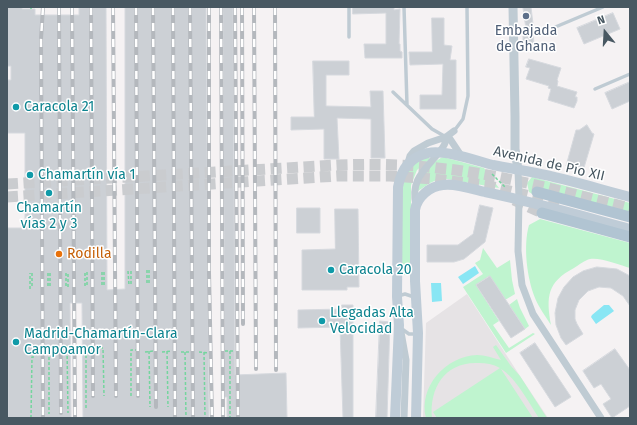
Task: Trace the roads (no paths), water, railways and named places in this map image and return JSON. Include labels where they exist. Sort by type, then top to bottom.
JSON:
[{"type":"main road","name":"Avenida de Pío XII","points":[[408,163],[424,154],[432,152],[439,153],[536,173],[630,198]]},
{"type":"main road","points":[[395,418],[399,325],[397,297],[398,187],[403,170],[408,163]]},
{"type":"main road","points":[[416,418],[417,376],[411,359],[418,333],[415,281],[416,206],[418,200],[427,192],[433,188],[451,185],[519,199],[630,229]]},
{"type":"main road","points":[[537,192],[630,217]]},
{"type":"main road","points":[[542,213],[630,237]]},
{"type":"street","points":[[513,7],[515,149],[518,170],[519,199],[518,251],[522,285],[528,305],[538,323],[601,418]]},
{"type":"street","points":[[408,163],[410,156],[414,151],[428,143],[446,137],[454,131]]},
{"type":"street","points":[[416,206],[416,182],[422,172],[446,143],[446,137]]},
{"type":"street","points":[[446,137],[450,139],[462,157]]},
{"type":"street","points":[[399,325],[411,359],[407,369],[404,418]]},
{"type":"lane","points":[[349,7],[349,37]]},
{"type":"lane","points":[[404,7],[407,105]]},
{"type":"lane","points":[[454,131],[462,119],[468,96],[467,7]]},
{"type":"lane","points":[[553,28],[603,7]]},
{"type":"lane","points":[[595,89],[630,74]]},
{"type":"lane","points":[[393,92],[432,128],[446,137]]},
{"type":"lane","points":[[397,297],[405,294],[410,295],[417,303],[414,310],[408,312],[400,312],[398,310]]},
{"type":"lane","points":[[399,325],[409,334],[418,333]]},
{"type":"water","points":[[475,266],[479,273],[463,284],[458,277]]},
{"type":"water","points":[[431,283],[441,283],[442,301],[432,302]]},
{"type":"water","points":[[604,305],[609,305],[614,311],[596,324],[591,317]]},
{"type":"tunnel","points":[[7,184],[375,164],[437,168],[510,179],[630,208]]},
{"type":"tunnel","points":[[7,197],[337,176],[390,176],[485,185],[563,204]]},
{"type":"tunnel","points":[[514,200],[542,213]]},
{"type":"railway","points":[[43,7],[41,39],[43,418]]},
{"type":"railway","points":[[59,7],[61,413]]},
{"type":"railway","points":[[72,7],[75,418]]},
{"type":"railway","points":[[91,7],[93,396]]},
{"type":"railway","points":[[113,7],[116,396]]},
{"type":"railway","points":[[136,7],[138,396]]},
{"type":"railway","points":[[153,7],[156,407]]},
{"type":"railway","points":[[173,7],[175,418]]},
{"type":"railway","points":[[190,7],[193,418]]},
{"type":"railway","points":[[209,7],[209,273],[212,418]]},
{"type":"railway","points":[[221,7],[223,418]]},
{"type":"railway","points":[[235,7],[238,418]]},
{"type":"railway","points":[[242,7],[243,324]]},
{"type":"railway","points":[[254,7],[256,369]]},
{"type":"railway","points":[[275,7],[276,370]]},
{"type":"place","name":"Embajada de Ghana","points":[[526,16]]},
{"type":"place","name":"Caracola 21","points":[[16,107]]},
{"type":"place","name":"Chamartín vía 1","points":[[30,175]]},
{"type":"place","name":"Chamartín vías 2 y 3","points":[[49,193]]},
{"type":"place","name":"Rodilla","points":[[59,254]]},
{"type":"place","name":"Caracola 20","points":[[331,270]]},
{"type":"place","name":"Llegadas Alta Velocidad","points":[[322,321]]},
{"type":"place","name":"Madrid-Chamartín-Clara Campoamor","points":[[16,342]]}]
